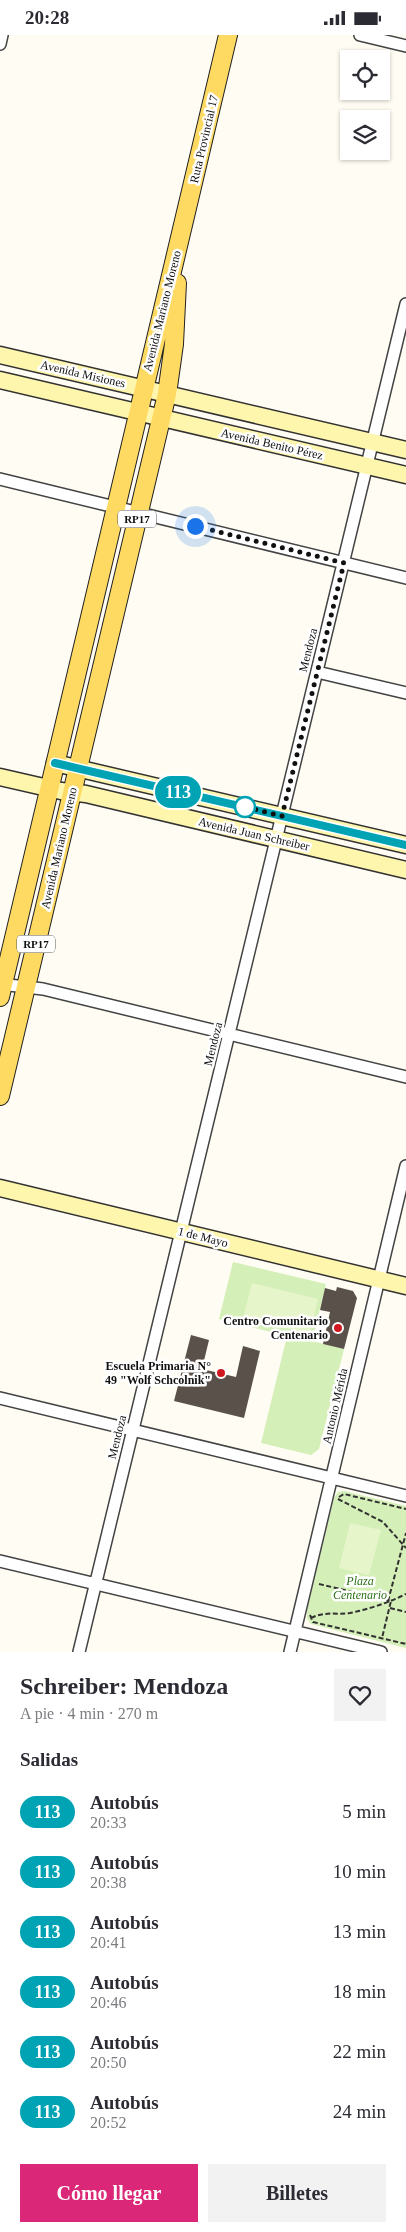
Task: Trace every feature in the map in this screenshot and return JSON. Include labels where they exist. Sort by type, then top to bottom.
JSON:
[{"type":"main road","name":"Ruta Provincial 17","points":[[179,242],[228,35]]},
{"type":"main road","name":"Avenida Mariano Moreno","points":[[1,988],[179,242]]},
{"type":"main road","name":"Avenida Mariano Moreno","points":[[0,1096],[167,394],[174,344],[179,242]]},
{"type":"main road","name":"Avenida Misiones","points":[[0,355],[167,394]]},
{"type":"main road","name":"Avenida Misiones","points":[[0,380],[138,412]]},
{"type":"main road","name":"Avenida Benito Pérez","points":[[167,394],[406,450]]},
{"type":"main road","name":"Avenida Benito Pérez","points":[[138,412],[406,475]]},
{"type":"main road","name":"Avenida Juan Schreiber","points":[[55,763],[406,845]]},
{"type":"main road","name":"Avenida Juan Schreiber","points":[[0,777],[72,792],[406,871]]},
{"type":"main road","name":"1 de Mayo","points":[[0,1188],[406,1286]]},
{"type":"street","points":[[0,44],[2,35]]},
{"type":"street","points":[[360,35],[406,46]]},
{"type":"street","name":"Mendoza","points":[[79,1652],[406,305]]},
{"type":"street","points":[[0,479],[406,578]]},
{"type":"street","points":[[317,672],[406,693]]},
{"type":"street","points":[[1,988],[26,986],[406,1077]]},
{"type":"street","name":"Antonio Mérida","points":[[290,1652],[406,1166]]},
{"type":"street","points":[[0,1398],[406,1497]]},
{"type":"street","points":[[0,1561],[381,1652]]},
{"type":"path","points":[[335,1507],[337,1498],[344,1494],[406,1509]]},
{"type":"path","points":[[337,1498],[383,1522],[406,1548]]},
{"type":"path","points":[[382,1639],[406,1533]]},
{"type":"path","points":[[317,1583],[390,1601]]},
{"type":"path","points":[[311,1618],[320,1613],[346,1613],[390,1601],[406,1594]]},
{"type":"path","points":[[390,1608],[406,1612]]},
{"type":"path","points":[[309,1614],[313,1622],[406,1644]]},
{"type":"green space","points":[[233,1262],[326,1284],[312,1341],[344,1349],[319,1449],[311,1455],[261,1443],[287,1336],[219,1319]]},
{"type":"green space","points":[[252,1283],[318,1299],[310,1334],[243,1318]]},
{"type":"green space","name":"Plaza Centenario","points":[[344,1491],[406,1506],[406,1648],[311,1624],[307,1619],[307,1610],[334,1498],[338,1492]]},
{"type":"green space","points":[[350,1523],[381,1530],[369,1575],[339,1568]]},
{"type":"building","name":"Centro Comunitario Centenario","points":[[337,1287],[353,1291],[357,1298],[344,1349],[323,1344],[330,1312],[320,1310],[325,1288],[336,1291]]},
{"type":"building","points":[[191,1335],[209,1340],[202,1369],[236,1377],[243,1346],[260,1351],[244,1418],[174,1401]]},
{"type":"bus line","name":"113","points":[[55,763],[406,845]]},
{"type":"place","name":"Centro Comunitario Centenario","points":[[338,1328]]},
{"type":"place","name":"Escuela Primaria N° 49 \"Wolf Schcolnik\"","points":[[221,1373]]},
{"type":"route","points":[[195,526],[344,563],[282,816],[245,807]]}]
